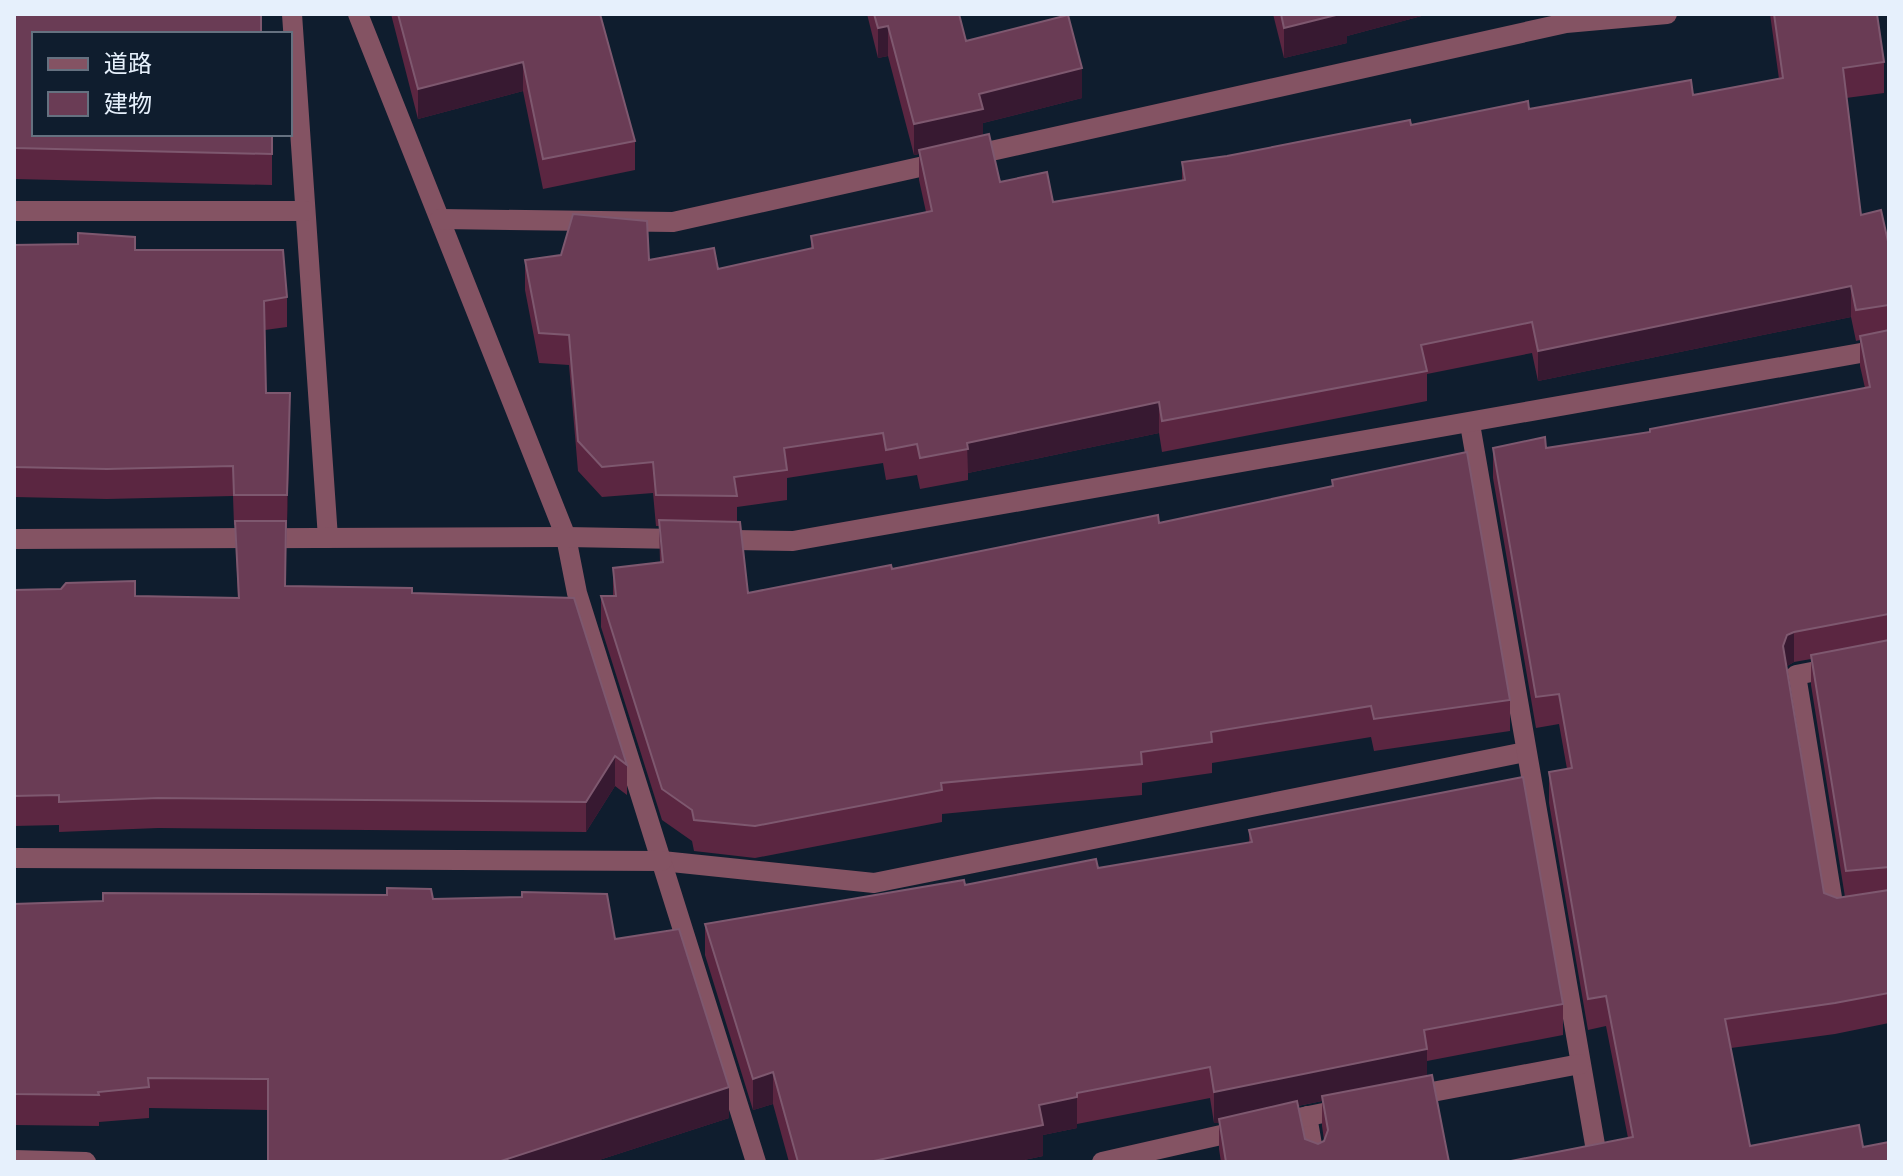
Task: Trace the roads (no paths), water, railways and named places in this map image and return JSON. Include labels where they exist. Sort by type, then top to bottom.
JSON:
[{"type":"street","points":[[292,14],[328,538]]},
{"type":"street","points":[[358,14],[566,537],[577,593],[756,1162]]},
{"type":"street","points":[[440,219],[673,222],[1566,23],[1667,14]]},
{"type":"street","points":[[14,211],[305,211]]},
{"type":"street","points":[[14,539],[566,537],[793,541],[1889,348]]},
{"type":"street","points":[[1470,424],[1598,1162]]},
{"type":"street","points":[[1889,657],[1796,675],[1835,916],[1889,909]]},
{"type":"street","points":[[14,858],[662,861],[874,883],[1525,752]]},
{"type":"street","points":[[1398,1098],[1580,1064]]},
{"type":"street","points":[[1102,1162],[1367,1104]]},
{"type":"street","points":[[1307,1116],[1315,1162]]},
{"type":"street","points":[[14,1160],[86,1162]]}]
